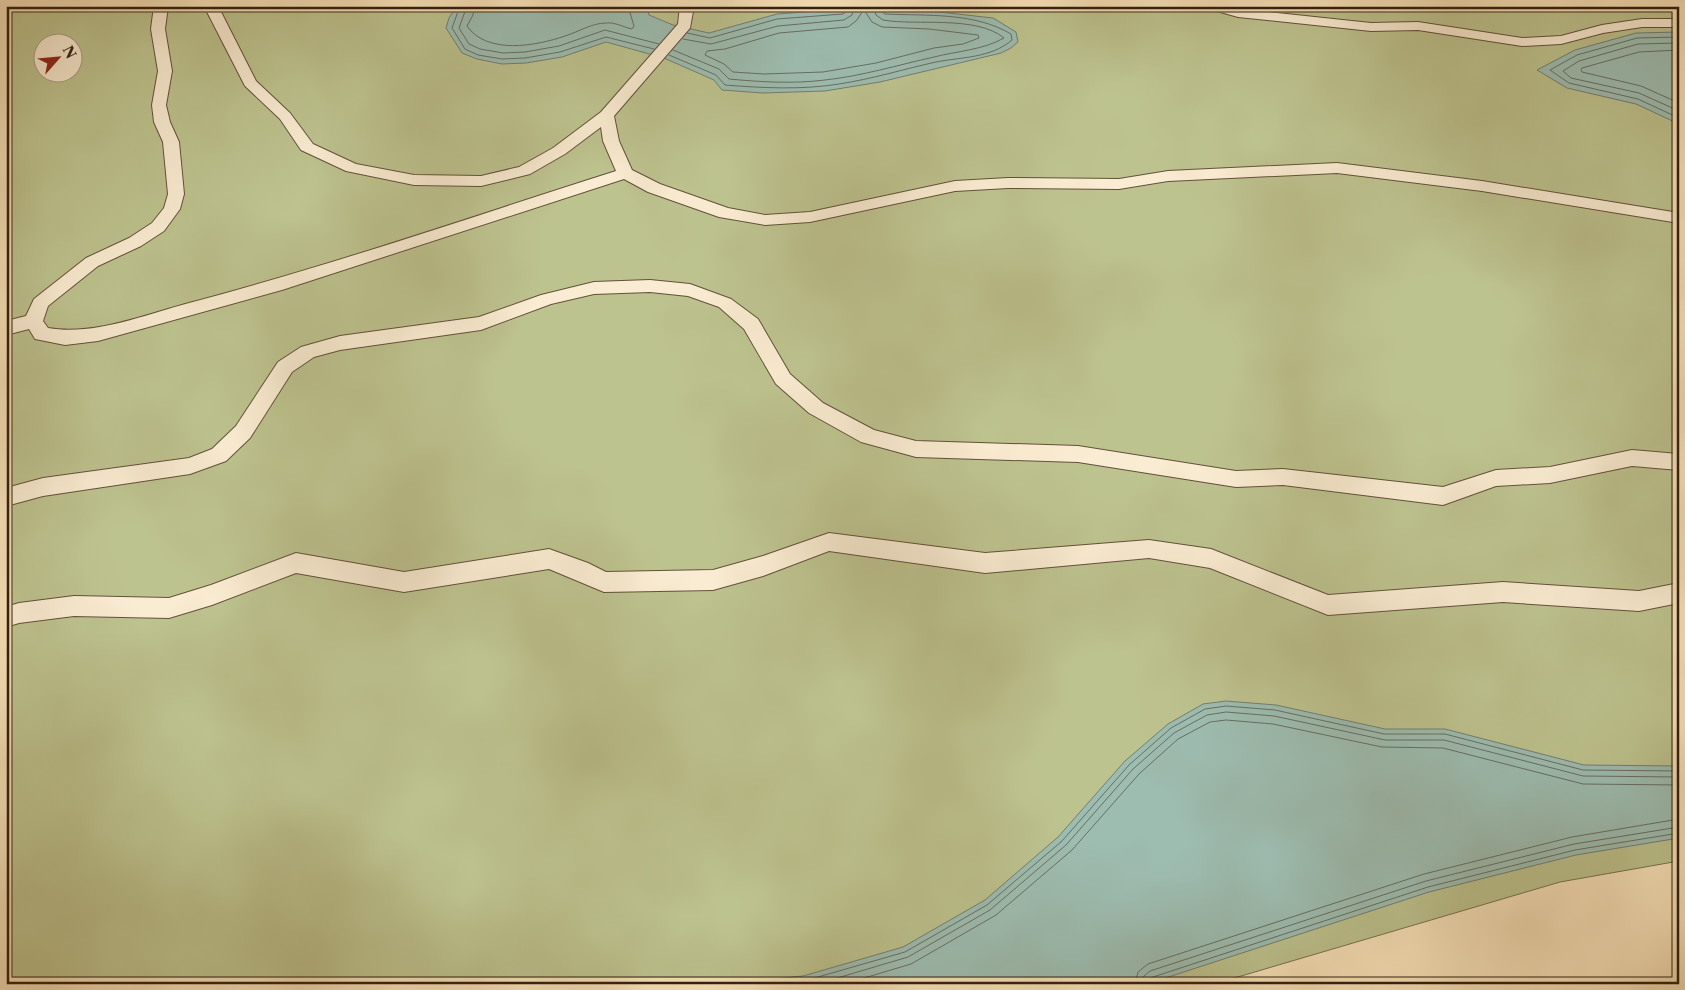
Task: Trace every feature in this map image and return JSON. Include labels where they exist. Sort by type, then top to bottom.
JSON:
[{"type":"lane","points":[[161,6],[158,28],[166,71],[159,105],[162,122],[171,142],[176,194],[172,209],[158,227],[135,242],[92,262],[40,303],[34,320],[42,334],[65,338],[98,334],[276,286],[625,173]]},
{"type":"lane","points":[[211,6],[250,83],[285,116],[307,147],[352,168],[414,180],[481,181],[524,171],[559,151],[606,115],[684,25],[687,6]]},
{"type":"lane","points":[[1214,6],[1238,13],[1371,27],[1418,26],[1522,42],[1561,40],[1602,29],[1679,22]]},
{"type":"lane","points":[[606,115],[610,141],[625,173],[654,188],[724,213],[765,220],[810,216],[955,186],[1119,184],[1168,176],[1337,168],[1482,186],[1679,218]]},
{"type":"lane","points":[[6,497],[43,487],[190,466],[219,455],[243,432],[285,367],[308,352],[340,343],[481,323],[547,299],[594,288],[650,286],[690,290],[725,303],[752,324],[784,379],[816,408],[868,436],[916,450],[1078,454],[1236,479],[1283,477],[1443,496],[1496,478],[1550,475],[1632,458],[1679,462]]},
{"type":"lane","points":[[6,328],[34,320]]},
{"type":"lane","points":[[6,617],[19,613],[74,606],[169,608],[212,595],[296,563],[404,582],[549,559],[580,570],[604,582],[713,580],[763,566],[829,542],[985,563],[1148,549],[1210,560],[1328,605],[1502,592],[1639,601],[1679,593]]},
{"type":"green space","points":[[6,6],[1679,6],[1679,861],[1560,882],[1214,984],[6,984]]},
{"type":"water","points":[[457,6],[646,6],[649,15],[673,25],[709,33],[777,14],[861,8],[930,11],[993,18],[1016,32],[1018,42],[1001,53],[880,82],[825,91],[763,93],[722,90],[714,80],[664,58],[606,42],[562,57],[526,63],[502,64],[477,59],[462,53],[446,28],[449,18]]},
{"type":"water","points":[[1679,32],[1679,124],[1636,104],[1567,88],[1537,70],[1575,50],[1636,33]]},
{"type":"water","points":[[1226,701],[1276,705],[1385,729],[1445,729],[1584,765],[1679,766],[1679,838],[1576,855],[1429,892],[1147,984],[720,984],[803,976],[903,947],[985,900],[1058,837],[1125,761],[1168,724],[1203,704]]}]
